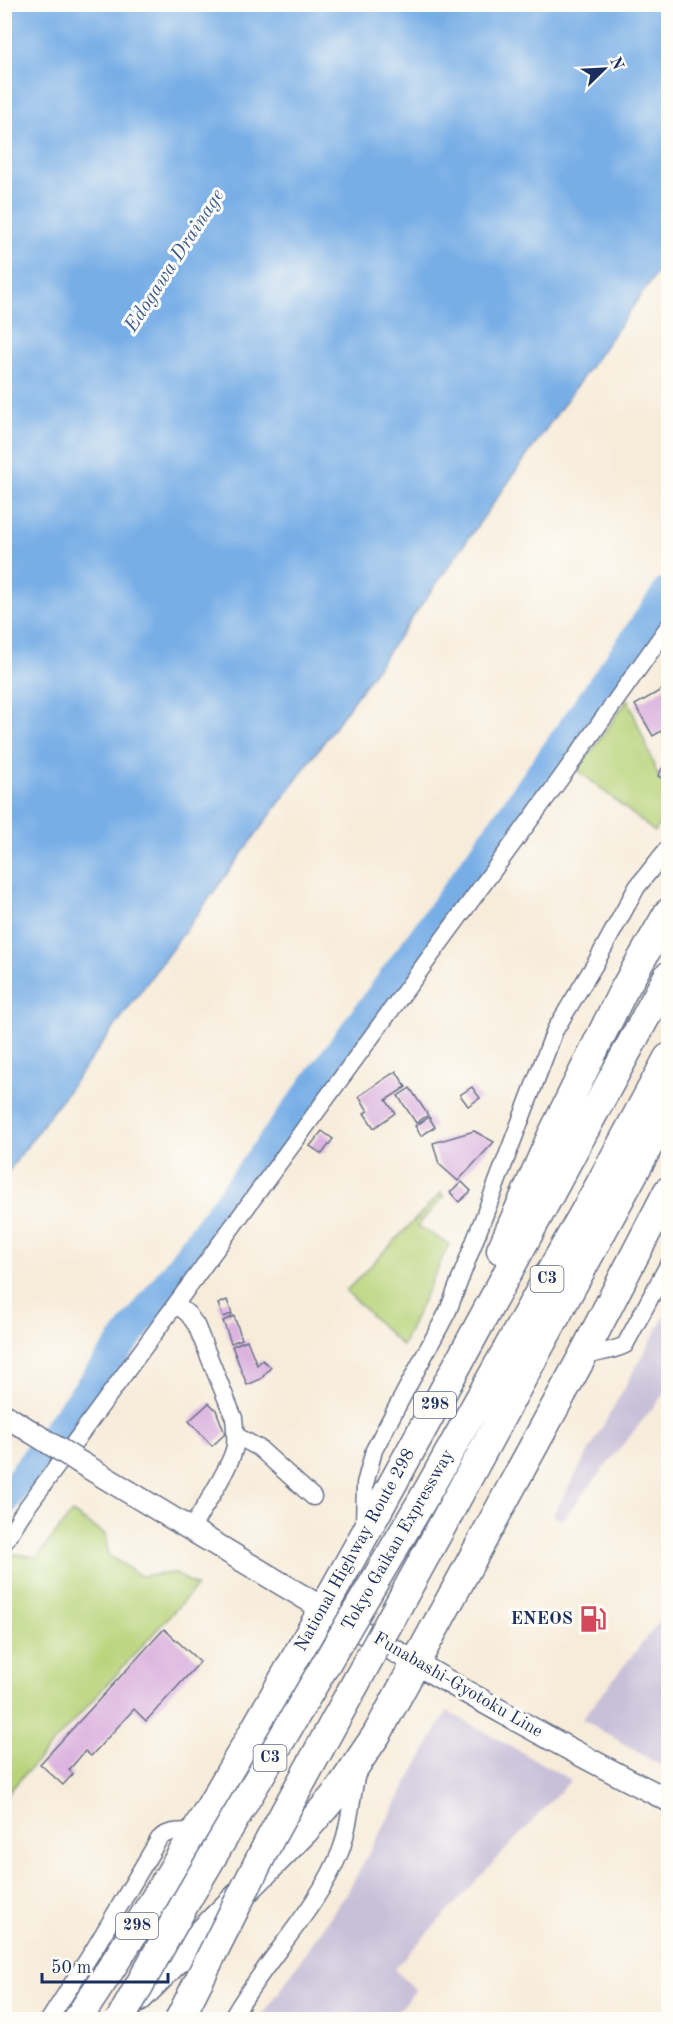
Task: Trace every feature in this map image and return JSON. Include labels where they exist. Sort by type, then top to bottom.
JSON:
[{"type":"highway","points":[[453,1372],[494,1267],[552,1135],[622,993],[669,913]]},
{"type":"highway","name":"National Highway Route 298","points":[[69,2010],[197,1831],[363,1539],[669,976]]},
{"type":"highway","name":"Tokyo Gaikan Expressway","points":[[120,2019],[188,1898],[423,1499],[669,1058]]},
{"type":"highway","name":"Tokyo Gaikan Expressway","points":[[179,2019],[270,1839],[669,1110]]},
{"type":"highway","name":"298","points":[[120,2019],[168,1967],[304,1831],[337,1793],[377,1734],[581,1359],[623,1274],[669,1191]]},
{"type":"highway","points":[[623,1274],[669,1212]]},
{"type":"main road","name":"Funabashi-Gyotoku Line","points":[[4,1415],[417,1663],[589,1760],[669,1800]]},
{"type":"street","points":[[4,1543],[22,1514],[558,783],[669,627]]},
{"type":"street","points":[[363,1539],[365,1484],[374,1450],[448,1311],[552,1037],[638,887],[669,848]]},
{"type":"street","points":[[581,1359],[595,1352],[617,1349],[625,1345],[666,1274]]},
{"type":"street","points":[[177,1305],[189,1314],[196,1325],[234,1418],[235,1447],[191,1529]]},
{"type":"street","points":[[235,1435],[259,1448],[313,1497]]},
{"type":"street","points":[[231,2019],[253,1983],[318,1894],[334,1865],[347,1829],[359,1760]]},
{"type":"street","points":[[49,2019],[69,2010]]},
{"type":"shaded area","points":[[668,1310],[668,1389],[562,1520],[553,1515]]},
{"type":"shaded area","points":[[668,1610],[668,1770],[582,1719]]},
{"type":"shaded area","points":[[447,1711],[571,1780],[394,1969],[416,1990],[391,2019],[260,2019],[348,1891]]},
{"type":"green space","points":[[628,699],[659,778],[668,789],[668,809],[655,832],[578,770]]},
{"type":"green space","points":[[441,1193],[444,1197],[417,1226],[449,1244],[402,1346],[346,1291]]},
{"type":"green space","points":[[72,1513],[106,1535],[108,1555],[141,1576],[174,1573],[197,1586],[5,1796],[5,1557],[8,1553],[37,1557]]},
{"type":"water","name":"Edogawa Drainage","points":[[5,4],[668,5],[668,257],[329,735],[5,1176]]},
{"type":"building","points":[[668,686],[668,727],[653,736],[635,705]]},
{"type":"building","points":[[668,758],[668,782],[658,776]]},
{"type":"building","points":[[396,1071],[406,1087],[386,1100],[395,1113],[374,1128],[364,1113],[368,1111],[359,1096]]},
{"type":"building","points":[[472,1087],[480,1098],[468,1106],[460,1095]]},
{"type":"building","points":[[410,1088],[428,1115],[416,1123],[398,1096]]},
{"type":"building","points":[[429,1117],[435,1127],[421,1136],[415,1126]]},
{"type":"building","points":[[322,1131],[333,1139],[322,1154],[310,1146]]},
{"type":"building","points":[[474,1131],[494,1142],[458,1181],[439,1164],[433,1143]]},
{"type":"building","points":[[462,1182],[471,1191],[459,1202],[450,1192]]},
{"type":"building","points":[[227,1300],[232,1314],[223,1317],[218,1304]]},
{"type":"building","points":[[234,1316],[242,1339],[231,1343],[223,1321]]},
{"type":"building","points":[[247,1340],[257,1365],[262,1360],[271,1367],[261,1379],[247,1385],[232,1346]]},
{"type":"building","points":[[209,1403],[216,1410],[225,1434],[212,1446],[189,1421]]},
{"type":"building","points":[[164,1629],[200,1662],[146,1721],[134,1709],[91,1756],[85,1751],[69,1770],[73,1774],[63,1785],[40,1764]]},
{"type":"waterway","points":[[4,1501],[258,1163],[424,936],[507,822],[668,591]]},
{"type":"place","name":"ENEOS","points":[[593,1619]]}]
